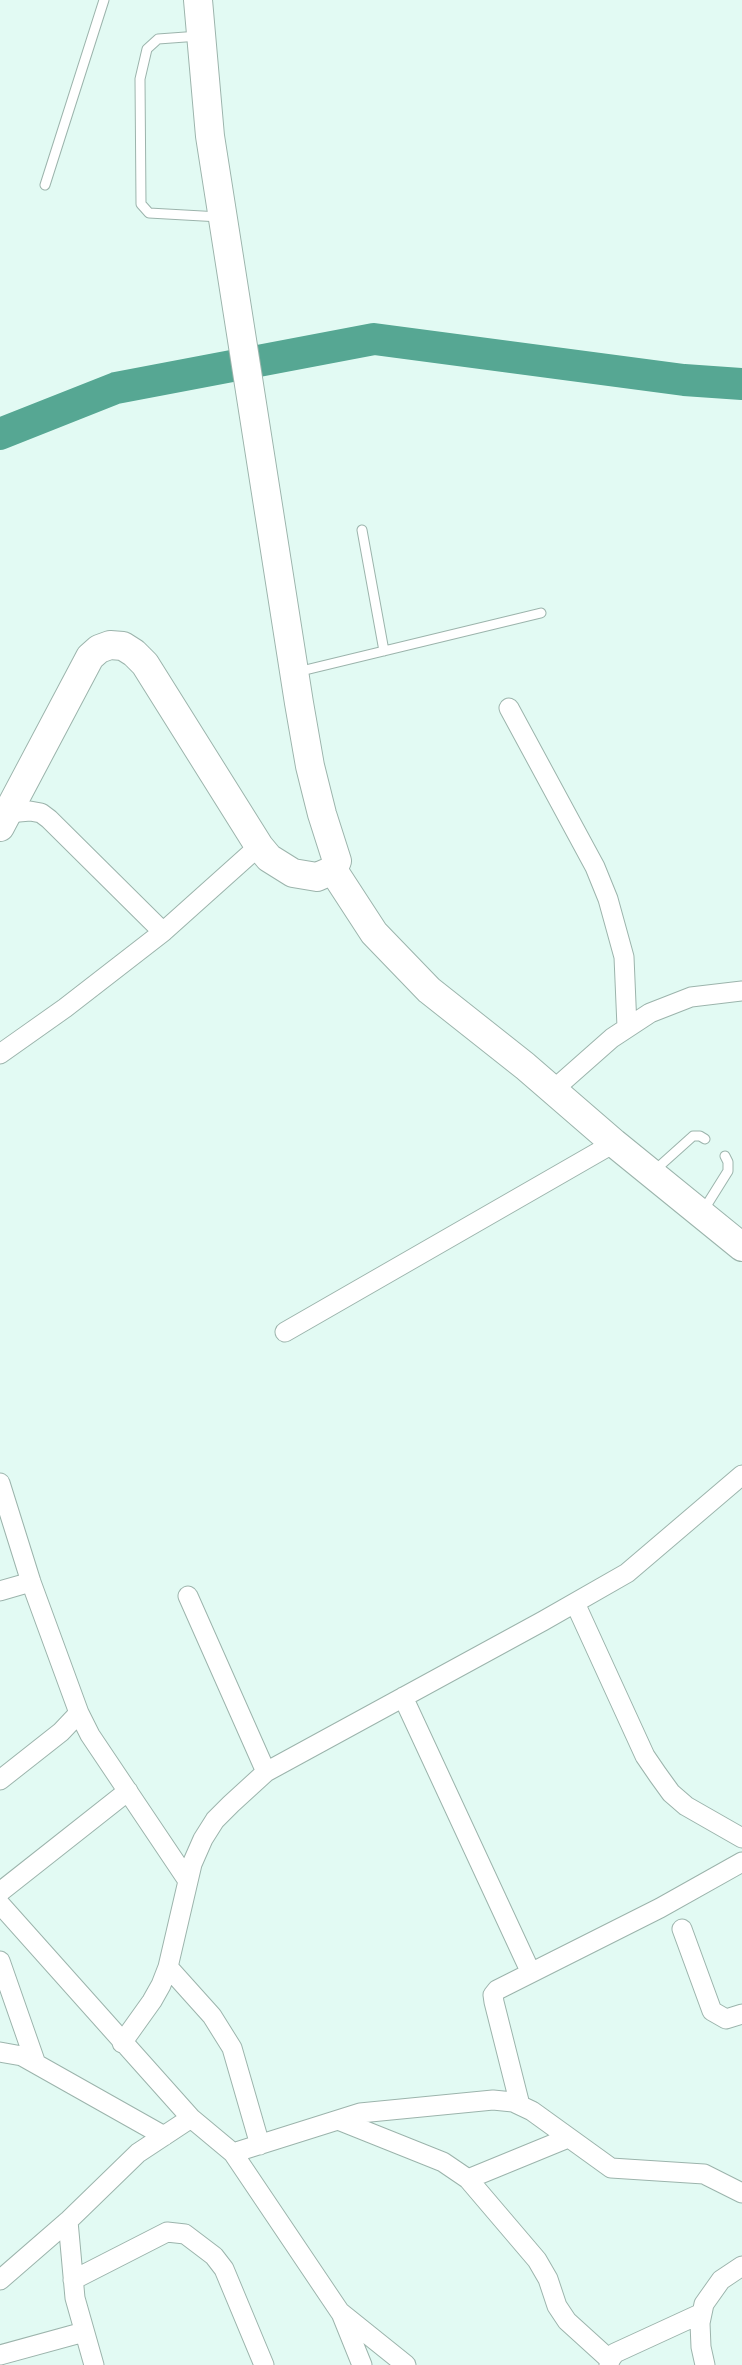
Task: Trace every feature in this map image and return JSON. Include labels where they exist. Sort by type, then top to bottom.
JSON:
[{"type":"main road","points":[[4,820],[90,657],[99,649],[110,645],[123,646],[134,653],[145,664],[259,846],[269,858],[293,873],[317,877],[333,870],[337,862],[310,766],[275,550],[210,136],[198,0]]},
{"type":"main road","points":[[333,870],[374,933],[429,990],[525,1066],[614,1143],[742,1247]]},
{"type":"street","points":[[509,708],[595,867],[608,899],[624,957],[627,1026]]},
{"type":"street","points":[[4,820],[30,811],[41,814],[49,819],[163,932]]},
{"type":"street","points":[[0,1054],[65,1008],[163,932],[259,846]]},
{"type":"street","points":[[552,1091],[627,1026],[650,1013],[691,997],[742,991]]},
{"type":"street","points":[[285,1332],[614,1143]]},
{"type":"street","points":[[122,2043],[152,2001],[168,1967],[188,1881],[203,1839],[215,1820],[266,1772],[627,1573],[742,1475]]},
{"type":"street","points":[[0,1483],[31,1582],[79,1713],[90,1735],[188,1881]]},
{"type":"street","points":[[0,1591],[31,1582]]},
{"type":"street","points":[[188,1596],[266,1772]]},
{"type":"street","points":[[574,1603],[637,1739],[658,1775],[671,1793],[686,1806],[742,1838]]},
{"type":"street","points":[[403,1698],[531,1973]]},
{"type":"street","points":[[0,1780],[61,1732],[79,1713]]},
{"type":"street","points":[[0,1892],[128,1792]]},
{"type":"street","points":[[520,2105],[493,1995],[497,1990],[660,1908],[742,1862]]},
{"type":"street","points":[[0,1904],[122,2043],[191,2118],[233,2153],[340,2312],[362,2365]]},
{"type":"street","points":[[682,1928],[712,2011],[726,2019],[742,2014]]},
{"type":"street","points":[[0,1961],[36,2064]]},
{"type":"street","points":[[168,1967],[212,2016],[232,2048],[260,2145]]},
{"type":"street","points":[[0,2052],[22,2056],[164,2136]]},
{"type":"street","points":[[233,2153],[360,2113],[493,2100],[513,2102],[532,2111],[611,2168],[704,2174],[742,2193]]},
{"type":"street","points":[[0,2280],[68,2221],[138,2153],[191,2118]]},
{"type":"street","points":[[338,2120],[443,2162],[468,2179],[537,2260],[548,2279],[557,2306],[567,2321],[610,2362],[615,2353],[702,2313]]},
{"type":"street","points":[[468,2179],[568,2138]]},
{"type":"street","points":[[68,2221],[75,2298],[94,2365]]},
{"type":"street","points":[[73,2280],[167,2232],[185,2234],[214,2256],[224,2269],[264,2365]]},
{"type":"street","points":[[705,2365],[701,2347],[702,2313],[711,2293],[721,2280],[742,2266]]},
{"type":"street","points":[[340,2312],[406,2365]]},
{"type":"street","points":[[0,2355],[84,2332]]},
{"type":"lane","points":[[45,185],[104,0]]},
{"type":"lane","points":[[201,35],[158,40],[147,49],[140,79],[141,204],[149,213],[222,217]]},
{"type":"lane","points":[[362,530],[384,651]]},
{"type":"lane","points":[[295,673],[541,613]]},
{"type":"lane","points":[[652,1172],[693,1136],[700,1136],[705,1139]]},
{"type":"lane","points":[[702,1213],[728,1171],[728,1162],[725,1156]]},
{"type":"waterway","points":[[0,434],[116,388],[374,339],[684,380],[742,384]]}]
